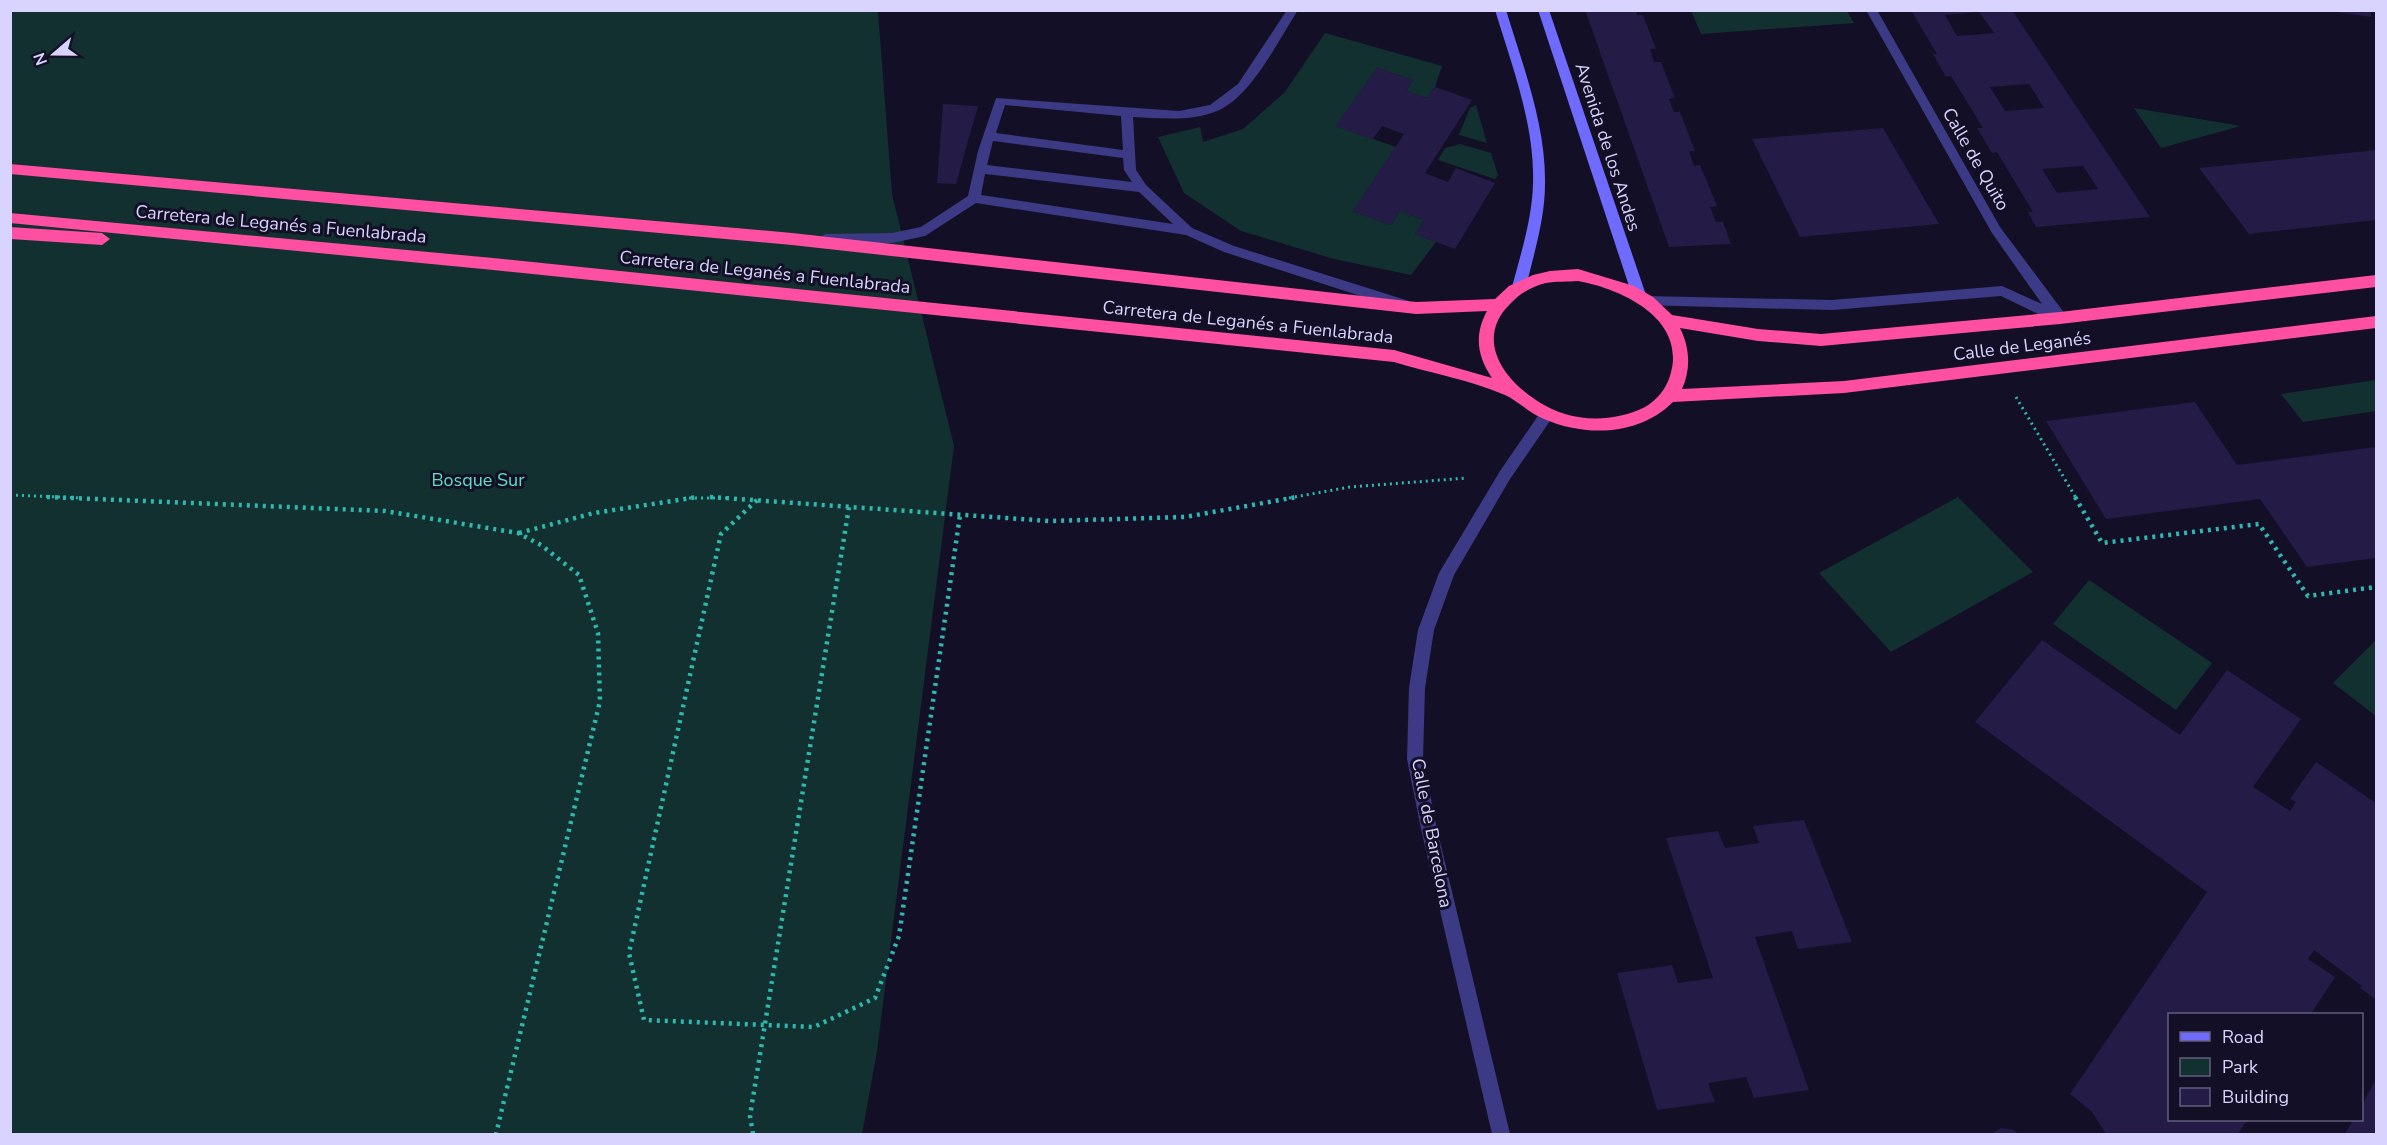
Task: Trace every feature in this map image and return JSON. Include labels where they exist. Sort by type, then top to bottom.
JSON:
[{"type":"highway","name":"Carretera de Leganés a Fuenlabrada","points":[[10,169],[792,240],[1416,308],[1498,305]]},
{"type":"highway","name":"Carretera de Leganés a Fuenlabrada","points":[[10,218],[493,264],[1394,356],[1510,390]]},
{"type":"highway","points":[[10,233],[493,264]]},
{"type":"highway","points":[[1578,275],[1610,281],[1643,298],[1668,320],[1680,343],[1683,362],[1679,380],[1670,396],[1647,415],[1617,424],[1581,424],[1547,414],[1510,390],[1490,361],[1486,332],[1498,305],[1519,287],[1546,277],[1578,275]]},
{"type":"highway","name":"Calle de Leganés","points":[[1668,320],[1758,335],[1821,340],[2060,318],[2376,281]]},
{"type":"highway","name":"Calle de Leganés","points":[[1670,396],[1844,387],[2376,322]]},
{"type":"main road","points":[[1500,10],[1535,137],[1539,171],[1534,230],[1519,287]]},
{"type":"main road","name":"Avenida de los Andes","points":[[1543,10],[1643,298]]},
{"type":"street","points":[[792,240],[891,238],[925,231],[974,198],[1000,101],[1127,113],[1179,115],[1214,108],[1242,87],[1293,10]]},
{"type":"street","name":"Calle de Quito","points":[[1872,10],[1996,230],[2060,318]]},
{"type":"street","points":[[1127,113],[1130,170],[1142,188],[1188,231]]},
{"type":"street","points":[[990,136],[1129,155]]},
{"type":"street","points":[[981,169],[1142,188]]},
{"type":"street","points":[[974,198],[1188,231],[1229,249],[1416,308]]},
{"type":"street","name":"Calle de Leganés","points":[[1643,298],[1832,305],[2002,291],[2060,318]]},
{"type":"street","name":"Calle de Barcelona","points":[[1500,1134],[1431,839],[1415,759],[1416,688],[1426,630],[1447,573],[1504,475],[1547,414]]},
{"type":"path","points":[[1999,368],[2102,543],[2259,524],[2308,596],[2376,587]]},
{"type":"path","points":[[518,533],[594,513],[702,496],[1049,521],[1185,517],[1350,487],[1504,475]]},
{"type":"path","points":[[10,495],[385,511],[518,533],[541,545],[579,575],[598,633],[600,701],[496,1134]]},
{"type":"path","points":[[758,500],[721,534],[629,953],[644,1020],[814,1027],[875,998],[899,936],[960,515]]},
{"type":"path","points":[[753,1134],[750,1116],[849,507]]},
{"type":"green space","name":"Bosque Sur","points":[[10,11],[878,11],[892,194],[954,446],[877,1051],[862,1134],[11,1134]]},
{"type":"green space","points":[[1691,11],[1847,11],[1854,23],[1701,34]]},
{"type":"green space","points":[[1325,33],[1442,66],[1435,87],[1427,98],[1406,91],[1413,80],[1377,68],[1336,126],[1396,147],[1353,211],[1391,225],[1400,211],[1424,220],[1415,234],[1436,242],[1411,275],[1334,259],[1241,231],[1184,193],[1158,137],[1200,127],[1203,142],[1243,129],[1285,92]]},
{"type":"green space","points":[[1476,105],[1487,143],[1459,135],[1470,108]]},
{"type":"green space","points":[[2134,108],[2241,126],[2161,148]]},
{"type":"green space","points":[[1460,144],[1491,153],[1498,175],[1495,179],[1438,160],[1445,148]]},
{"type":"green space","points":[[2376,380],[2376,411],[2303,422],[2281,394]]},
{"type":"green space","points":[[1958,497],[2033,572],[1891,652],[1819,573]]},
{"type":"green space","points":[[2089,580],[2212,663],[2176,710],[2053,624]]},
{"type":"green space","points":[[2376,640],[2376,716],[2333,683]]},
{"type":"building","points":[[1585,10],[1636,10],[1637,15],[1643,15],[1656,49],[1650,49],[1654,62],[1661,62],[1675,98],[1669,99],[1674,112],[1680,112],[1695,151],[1689,151],[1694,166],[1700,165],[1717,206],[1710,207],[1716,222],[1723,222],[1731,244],[1669,247]]},
{"type":"building","points":[[1911,10],[2012,10],[2150,217],[2036,227],[2028,212],[2033,212],[1997,152],[1992,153],[1977,128],[1983,128],[1951,76],[1946,77],[1933,54],[1937,54]],"holes":[[[1979,12],[1994,33],[1957,36],[1945,15]],[[2029,84],[2044,108],[2005,111],[1990,87]],[[2083,166],[2098,189],[2057,193],[2042,169]]]},
{"type":"building","points":[[2336,10],[2370,10],[2371,17],[2336,12]]},
{"type":"building","points":[[1377,68],[1413,80],[1406,91],[1427,98],[1435,87],[1472,100],[1425,173],[1448,182],[1456,168],[1495,183],[1455,249],[1415,234],[1424,220],[1400,211],[1391,225],[1353,211],[1404,134],[1382,126],[1373,139],[1335,126]]},
{"type":"building","points":[[943,104],[978,106],[956,184],[937,183]]},
{"type":"building","points":[[1883,128],[1939,224],[1800,237],[1752,139]]},
{"type":"building","points":[[2376,150],[2376,220],[2249,234],[2199,168]]},
{"type":"building","points":[[2195,402],[2237,465],[2376,447],[2376,558],[2307,567],[2260,499],[2106,519],[2046,421]]},
{"type":"building","points":[[2042,640],[2180,735],[2227,670],[2301,719],[2253,787],[2290,811],[2296,802],[2290,799],[2316,762],[2376,803],[2376,1000],[2360,988],[2362,986],[2314,950],[2308,959],[2335,977],[2312,1013],[2168,1013],[2168,1121],[2246,1121],[2238,1134],[2106,1134],[2092,1112],[2070,1094],[2207,892],[1975,722]]},
{"type":"building","points":[[1804,820],[1852,942],[1798,949],[1792,931],[1755,937],[1809,1090],[1754,1098],[1746,1077],[1708,1083],[1715,1102],[1657,1110],[1617,973],[1672,965],[1678,983],[1713,978],[1666,838],[1718,831],[1725,848],[1759,843],[1753,826]]},
{"type":"building","points":[[2376,1079],[2376,1134],[2345,1134],[2352,1121],[2363,1121],[2363,1103]]},
{"type":"building","points":[[2001,1128],[2014,1130],[2018,1134],[1991,1134]]}]
